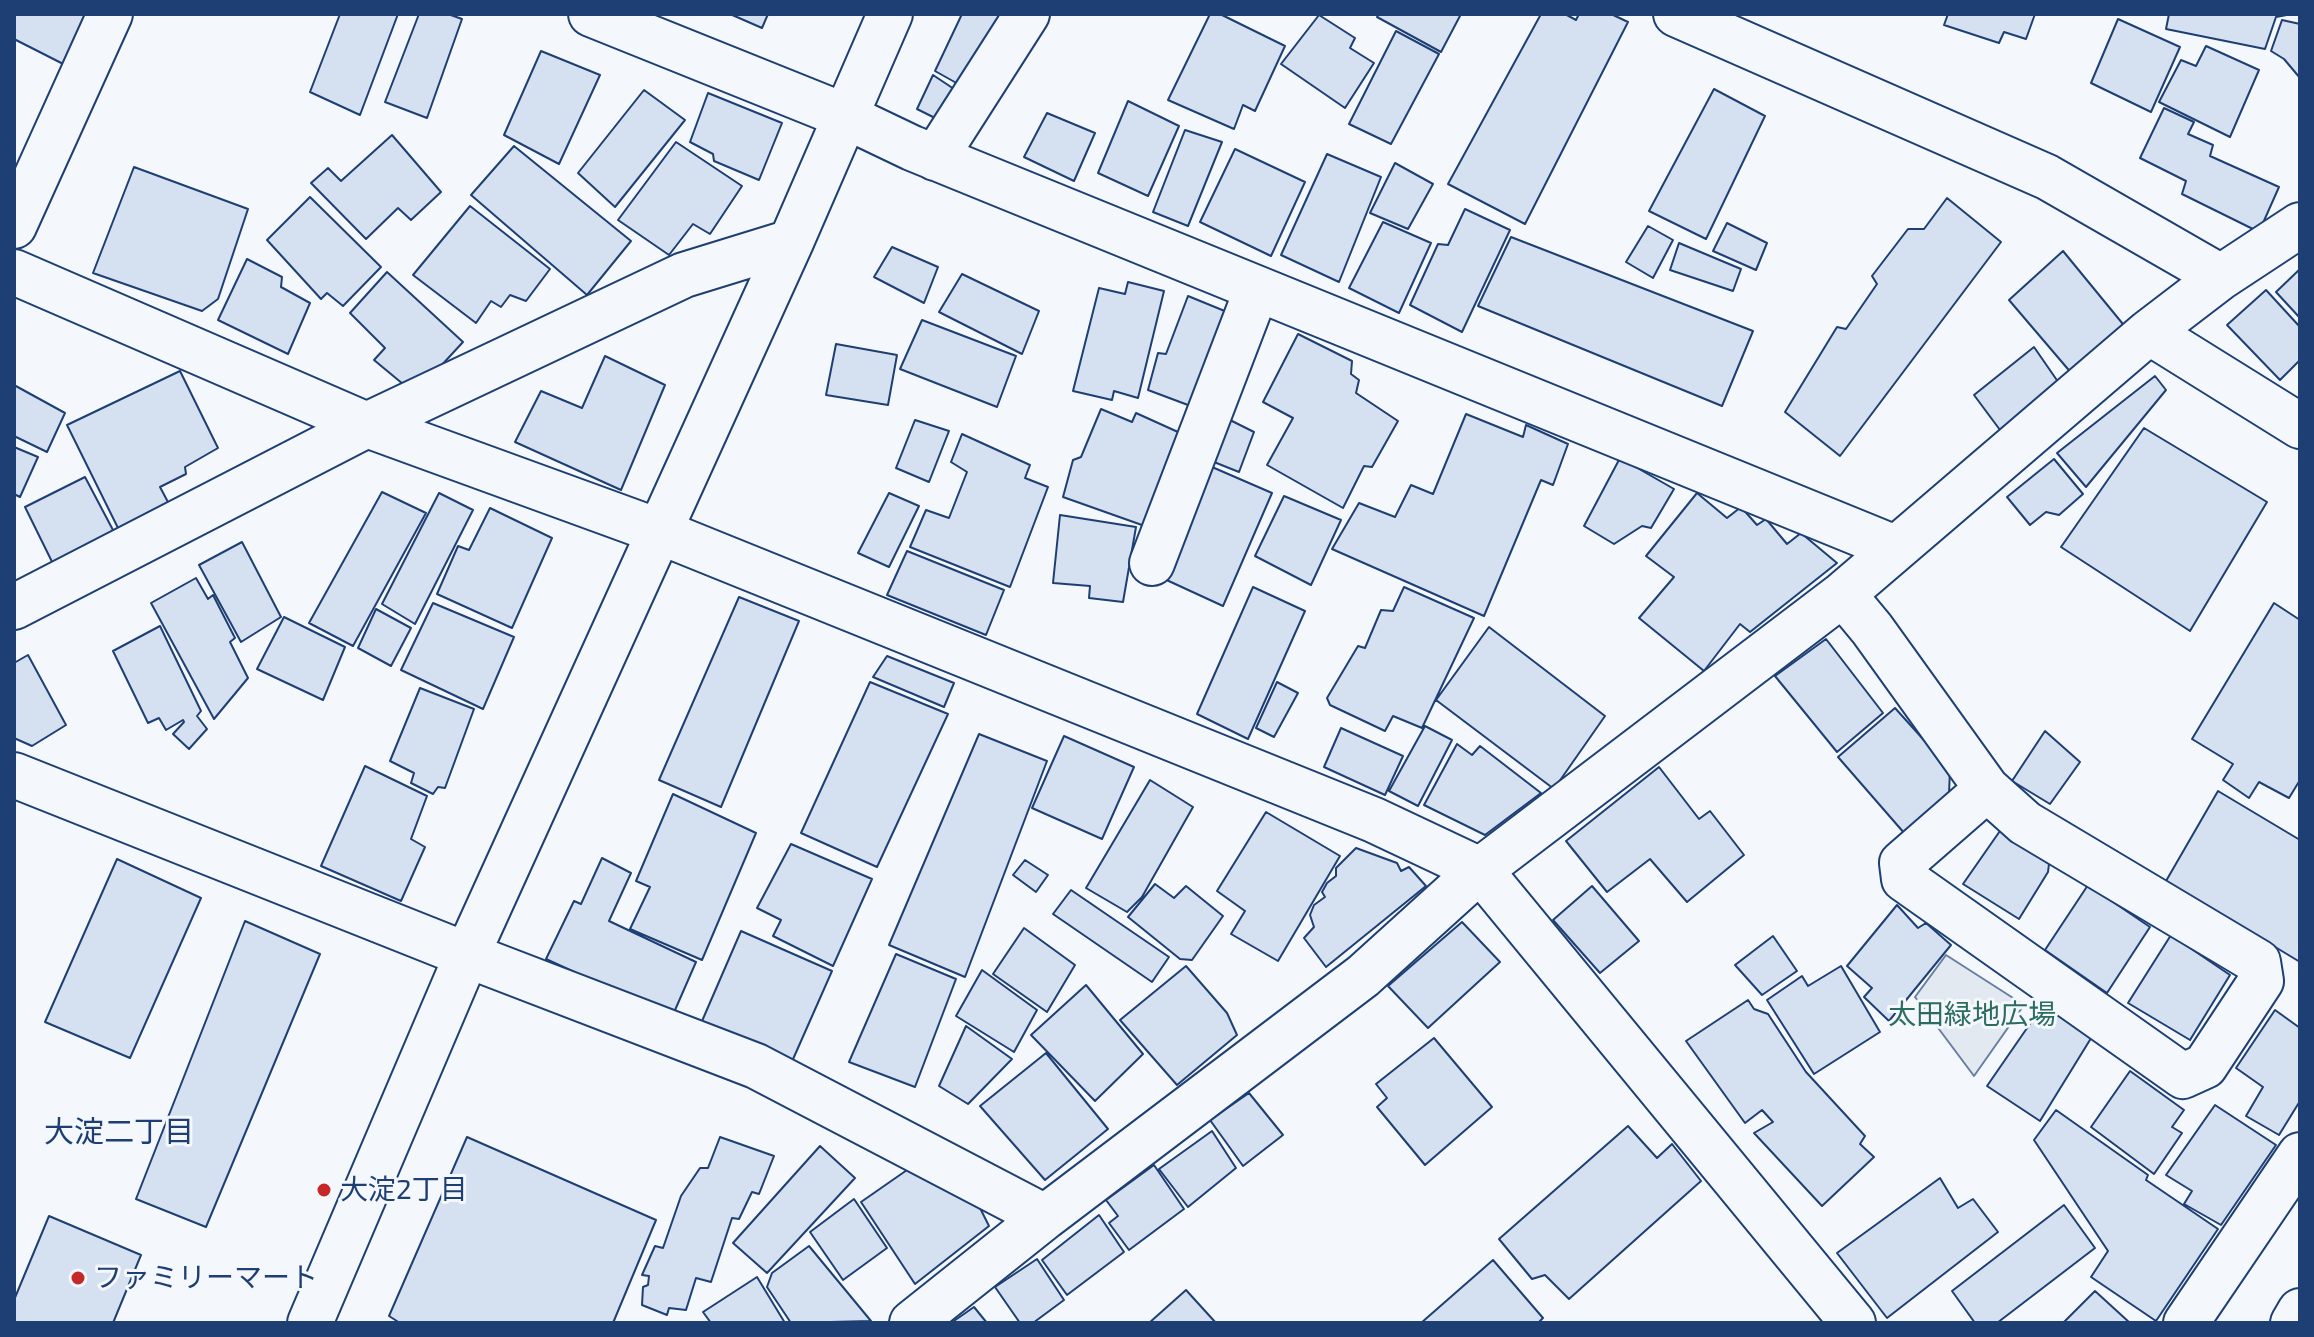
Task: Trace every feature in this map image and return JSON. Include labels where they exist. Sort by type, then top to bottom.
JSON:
[{"type":"street","points":[[14,226],[110,14]]},
{"type":"street","points":[[591,14],[845,116],[935,158],[1895,548]]},
{"type":"street","points":[[310,1323],[467,955],[791,242],[890,14]]},
{"type":"street","points":[[935,158],[1027,14]]},
{"type":"street","points":[[1676,14],[2047,177],[2221,277]]},
{"type":"street","points":[[912,1323],[1045,1217],[1363,976],[1480,870],[1843,594],[2149,332],[2221,277],[2300,225]]},
{"type":"street","points":[[14,607],[367,425],[684,275],[791,242]]},
{"type":"street","points":[[14,272],[367,425],[658,531],[1374,820],[1480,870],[1853,1323]]},
{"type":"street","points":[[1152,563],[1257,289]]},
{"type":"street","points":[[2149,332],[2300,426]]},
{"type":"street","points":[[1843,594],[1872,629],[1987,789],[2025,823],[2258,962],[2261,981],[2205,1066],[2183,1076],[1904,879],[1902,863],[1987,789]]},
{"type":"street","points":[[14,775],[756,1066],[1045,1217]]},
{"type":"street","points":[[2186,1323],[2300,1155]]},
{"type":"street","points":[[2293,1323],[2300,1311]]},
{"type":"green space","name":"太田緑地広場","points":[[1946,955],[2024,1005],[1974,1076],[1915,997]]},
{"type":"building","points":[[14,14],[106,14],[79,72],[14,39]]},
{"type":"building","points":[[340,14],[398,14],[360,115],[310,92]]},
{"type":"building","points":[[419,14],[448,14],[462,19],[427,118],[385,102]]},
{"type":"building","points":[[730,14],[768,14],[762,28]]},
{"type":"building","points":[[962,14],[1002,14],[960,85],[935,71]]},
{"type":"building","points":[[1210,14],[1220,14],[1285,46],[1255,111],[1243,105],[1234,129],[1168,100]]},
{"type":"building","points":[[1379,14],[1461,14],[1441,52],[1377,17]]},
{"type":"building","points":[[1541,14],[1565,14],[1576,20],[1579,14],[1611,14],[1628,22],[1525,224],[1448,184]]},
{"type":"building","points":[[1948,14],[2035,14],[2026,39],[2004,32],[1999,43],[1944,25]]},
{"type":"building","points":[[2169,14],[2292,14],[2276,17],[2265,49],[2166,29]]},
{"type":"building","points":[[1319,15],[1355,38],[1350,48],[1374,63],[1345,108],[1281,64]]},
{"type":"building","points":[[2118,19],[2180,47],[2151,112],[2091,83]]},
{"type":"building","points":[[2282,20],[2300,24],[2300,78],[2284,59],[2271,51]]},
{"type":"building","points":[[1396,31],[1439,54],[1391,144],[1349,124]]},
{"type":"building","points":[[2206,46],[2259,70],[2230,137],[2159,102],[2181,60],[2196,66]]},
{"type":"building","points":[[541,51],[600,75],[559,164],[504,135]]},
{"type":"building","points":[[933,75],[954,89],[939,120],[917,109]]},
{"type":"building","points":[[1714,89],[1765,116],[1706,239],[1649,211]]},
{"type":"building","points":[[644,90],[685,120],[615,207],[578,173]]},
{"type":"building","points":[[708,93],[782,123],[759,180],[714,161],[713,154],[690,142]]},
{"type":"building","points":[[1128,101],[1179,126],[1148,196],[1098,173]]},
{"type":"building","points":[[2164,108],[2194,122],[2188,134],[2213,145],[2210,156],[2279,187],[2259,232],[2182,194],[2186,181],[2140,158]]},
{"type":"building","points":[[1047,113],[1095,133],[1074,181],[1024,157]]},
{"type":"building","points":[[1185,130],[1222,142],[1188,226],[1153,212]]},
{"type":"building","points":[[392,135],[441,192],[411,220],[398,208],[366,239],[311,183],[328,168],[341,181]]},
{"type":"building","points":[[676,142],[742,186],[710,234],[693,224],[669,255],[618,220]]},
{"type":"building","points":[[514,146],[631,241],[587,295],[471,195]]},
{"type":"building","points":[[1235,149],[1305,182],[1271,256],[1200,222]]},
{"type":"building","points":[[1327,154],[1381,177],[1339,282],[1281,255]]},
{"type":"building","points":[[1395,163],[1433,184],[1408,229],[1370,213]]},
{"type":"building","points":[[134,167],[248,209],[218,299],[202,311],[93,273]]},
{"type":"building","points":[[310,197],[381,267],[343,306],[327,293],[321,299],[267,240]]},
{"type":"building","points":[[1947,198],[2001,242],[1840,456],[1785,412],[1837,327],[1846,329],[1877,284],[1872,276],[1908,229],[1924,229]]},
{"type":"building","points":[[470,206],[550,269],[526,301],[510,295],[501,307],[491,301],[476,323],[413,275]]},
{"type":"building","points":[[1465,209],[1510,230],[1462,332],[1410,305],[1438,244],[1448,245]]},
{"type":"building","points":[[1383,222],[1431,243],[1399,313],[1349,288]]},
{"type":"building","points":[[1727,223],[1767,243],[1756,270],[1713,251]]},
{"type":"building","points":[[1648,226],[1673,240],[1653,278],[1626,262]]},
{"type":"building","points":[[1511,237],[1753,331],[1722,406],[1478,306]]},
{"type":"building","points":[[1679,243],[1741,269],[1733,291],[1670,270]]},
{"type":"building","points":[[892,247],[938,267],[924,303],[874,277]]},
{"type":"building","points":[[2063,251],[2127,329],[2073,375],[2009,300]]},
{"type":"building","points":[[247,259],[282,277],[281,287],[310,303],[288,354],[218,320]]},
{"type":"building","points":[[2300,269],[2300,318],[2276,292]]},
{"type":"building","points":[[387,272],[463,342],[415,394],[374,360],[385,348],[350,313]]},
{"type":"building","points":[[962,274],[1039,311],[1022,354],[939,312]]},
{"type":"building","points":[[1128,282],[1164,291],[1138,398],[1114,391],[1112,400],[1073,391],[1099,288],[1125,294]]},
{"type":"building","points":[[2266,290],[2300,327],[2300,360],[2280,380],[2227,325]]},
{"type":"building","points":[[1188,296],[1232,314],[1196,408],[1148,390],[1158,353],[1166,354]]},
{"type":"building","points":[[922,320],[1016,356],[997,407],[900,369]]},
{"type":"building","points":[[1298,334],[1352,361],[1351,374],[1359,380],[1356,393],[1398,421],[1372,467],[1364,466],[1343,508],[1267,465],[1293,418],[1263,402]]},
{"type":"building","points":[[836,344],[897,355],[888,405],[826,395]]},
{"type":"building","points":[[2034,347],[2063,389],[2003,434],[1974,395]]},
{"type":"building","points":[[605,356],[665,385],[621,490],[515,442],[541,391],[582,408]]},
{"type":"building","points":[[180,371],[218,448],[185,467],[186,474],[160,487],[169,504],[119,530],[67,425]]},
{"type":"building","points":[[2155,376],[2166,390],[2086,487],[2057,453]]},
{"type":"building","points":[[14,385],[65,413],[47,452],[14,436]]},
{"type":"building","points":[[1101,409],[1132,422],[1136,413],[1189,440],[1156,530],[1063,497],[1073,460],[1081,457]]},
{"type":"building","points":[[1466,414],[1523,437],[1526,425],[1568,444],[1553,485],[1541,480],[1484,616],[1332,549],[1359,503],[1395,517],[1411,485],[1433,494]]},
{"type":"building","points":[[1220,415],[1254,432],[1239,472],[1199,456]]},
{"type":"building","points":[[915,420],[949,431],[929,482],[896,468]]},
{"type":"building","points":[[2144,428],[2267,502],[2190,631],[2061,547]]},
{"type":"building","points":[[962,434],[1030,465],[1025,478],[1048,487],[1010,587],[910,547],[926,510],[949,518],[967,472],[951,462]]},
{"type":"building","points":[[14,447],[38,457],[20,497],[14,494]]},
{"type":"building","points":[[1620,458],[1674,489],[1651,528],[1642,526],[1614,544],[1584,526]]},
{"type":"building","points":[[2054,459],[2083,494],[2059,515],[2046,512],[2030,525],[2007,497]]},
{"type":"building","points":[[1212,467],[1272,493],[1223,606],[1160,577]]},
{"type":"building","points":[[85,477],[123,549],[61,580],[25,507]]},
{"type":"building","points":[[382,492],[426,513],[353,646],[309,623]]},
{"type":"building","points":[[439,493],[473,510],[415,624],[382,604]]},
{"type":"building","points":[[889,493],[919,506],[889,567],[858,553]]},
{"type":"building","points":[[1697,493],[1727,518],[1741,507],[1757,525],[1766,519],[1787,544],[1801,533],[1837,563],[1750,632],[1740,624],[1704,671],[1639,618],[1674,577],[1646,556]]},
{"type":"building","points":[[1284,496],[1341,520],[1311,585],[1255,556]]},
{"type":"building","points":[[490,508],[552,538],[512,628],[437,594],[458,546],[469,550]]},
{"type":"building","points":[[1060,515],[1136,527],[1123,602],[1089,598],[1090,586],[1053,583]]},
{"type":"building","points":[[242,542],[281,617],[241,642],[199,565]]},
{"type":"building","points":[[907,551],[1004,590],[986,635],[887,595]]},
{"type":"building","points":[[196,578],[208,599],[213,595],[235,638],[230,642],[248,678],[214,719],[151,603]]},
{"type":"building","points":[[1253,587],[1305,611],[1248,739],[1197,714]]},
{"type":"building","points":[[1404,587],[1474,618],[1422,728],[1393,716],[1385,731],[1330,705],[1327,698],[1358,646],[1365,648],[1381,610],[1393,611]]},
{"type":"building","points":[[739,597],[799,621],[721,807],[659,780]]},
{"type":"building","points":[[433,603],[514,637],[483,709],[401,670]]},
{"type":"building","points":[[2274,603],[2300,620],[2300,780],[2289,798],[2259,782],[2249,798],[2223,780],[2233,764],[2192,739]]},
{"type":"building","points":[[376,609],[411,628],[391,666],[358,648]]},
{"type":"building","points":[[284,617],[345,647],[323,700],[257,669]]},
{"type":"building","points":[[160,626],[201,711],[197,716],[207,729],[189,749],[173,734],[183,720],[166,730],[159,718],[148,723],[113,651]]},
{"type":"building","points":[[1489,627],[1605,716],[1554,789],[1436,700]]},
{"type":"building","points":[[1826,639],[1883,713],[1837,752],[1775,676]]},
{"type":"building","points":[[28,655],[66,725],[32,746],[14,738],[14,663]]},
{"type":"building","points":[[887,656],[954,683],[944,707],[873,677]]},
{"type":"building","points":[[870,682],[948,714],[877,867],[801,833]]},
{"type":"building","points":[[1277,682],[1298,693],[1274,737],[1256,728]]},
{"type":"building","points":[[420,688],[474,709],[445,788],[438,787],[433,794],[411,783],[414,773],[390,761]]},
{"type":"building","points":[[1895,708],[1950,769],[1949,794],[1905,834],[1838,757]]},
{"type":"building","points":[[1425,726],[1452,740],[1418,806],[1389,791]]},
{"type":"building","points":[[1341,728],[1403,756],[1385,795],[1324,767]]},
{"type":"building","points":[[2045,731],[2080,762],[2050,804],[2012,781]]},
{"type":"building","points":[[979,734],[1047,761],[965,977],[889,945]]},
{"type":"building","points":[[1064,736],[1134,767],[1102,839],[1032,808]]},
{"type":"building","points":[[1457,744],[1472,755],[1480,746],[1541,793],[1485,835],[1424,805]]},
{"type":"building","points":[[365,766],[427,796],[411,839],[425,847],[401,901],[321,866]]},
{"type":"building","points":[[1659,767],[1699,819],[1710,811],[1744,855],[1687,902],[1650,859],[1607,892],[1566,841]]},
{"type":"building","points":[[1150,780],[1193,807],[1142,897],[1127,912],[1086,888]]},
{"type":"building","points":[[2218,791],[2300,840],[2300,962],[2166,881]]},
{"type":"building","points":[[673,794],[756,833],[702,960],[630,929],[650,887],[636,881]]},
{"type":"building","points":[[1266,812],[1340,856],[1278,961],[1231,934],[1245,911],[1217,891]]},
{"type":"building","points":[[2002,828],[2049,864],[2048,872],[2019,919],[1963,884]]},
{"type":"building","points":[[791,844],[872,879],[833,966],[773,936],[781,920],[757,908]]},
{"type":"building","points":[[1356,848],[1397,863],[1401,871],[1409,867],[1426,886],[1326,967],[1304,938],[1314,927],[1310,915],[1314,905],[1325,897],[1322,892],[1336,876],[1336,868]]},
{"type":"building","points":[[602,858],[631,873],[609,921],[696,962],[672,1017],[546,959],[574,901],[581,904]]},
{"type":"building","points":[[117,859],[201,898],[130,1058],[45,1022]]},
{"type":"building","points":[[1025,860],[1048,875],[1036,892],[1013,875]]},
{"type":"building","points":[[1155,884],[1174,898],[1186,886],[1223,916],[1192,960],[1180,959],[1128,917]]},
{"type":"building","points":[[2088,885],[2150,927],[2107,993],[2045,950]]},
{"type":"building","points":[[1592,886],[1639,941],[1600,973],[1553,920]]},
{"type":"building","points":[[1071,890],[1169,957],[1152,982],[1053,914]]},
{"type":"building","points":[[1897,905],[1918,928],[1926,923],[1951,945],[1889,1021],[1864,997],[1872,988],[1847,966]]},
{"type":"building","points":[[245,921],[320,954],[206,1227],[136,1199]]},
{"type":"building","points":[[1462,922],[1500,962],[1428,1028],[1388,986]]},
{"type":"building","points":[[1024,928],[1075,965],[1047,1012],[993,974]]},
{"type":"building","points":[[741,931],[832,971],[790,1066],[699,1028]]},
{"type":"building","points":[[2171,935],[2230,975],[2190,1040],[2128,1003]]},
{"type":"building","points":[[1773,936],[1797,971],[1762,995],[1735,965]]},
{"type":"building","points":[[896,954],[956,979],[915,1087],[849,1062]]},
{"type":"building","points":[[1186,966],[1227,1013],[1237,1035],[1177,1085],[1120,1020]]},
{"type":"building","points":[[1841,966],[1880,1032],[1814,1074],[1767,1000],[1802,976],[1808,986]]},
{"type":"building","points":[[982,970],[1037,1010],[1014,1052],[956,1016]]},
{"type":"building","points":[[1086,985],[1143,1054],[1095,1101],[1031,1035]]},
{"type":"building","points":[[1748,1000],[1754,1009],[1768,1014],[1806,1072],[1865,1136],[1860,1144],[1874,1157],[1822,1206],[1754,1133],[1773,1122],[1762,1110],[1745,1123],[1686,1041]]},
{"type":"building","points":[[2043,1005],[2093,1035],[2040,1121],[1987,1086]]},
{"type":"building","points":[[2275,1010],[2300,1028],[2300,1101],[2279,1135],[2246,1116],[2263,1087],[2236,1068]]},
{"type":"building","points":[[966,1026],[1012,1059],[968,1104],[939,1086]]},
{"type":"building","points":[[1434,1038],[1492,1107],[1425,1165],[1377,1107],[1387,1098],[1376,1084]]},
{"type":"building","points":[[1046,1053],[1108,1129],[1045,1180],[980,1106]]},
{"type":"building","points":[[2130,1071],[2184,1110],[2172,1127],[2182,1133],[2154,1174],[2091,1127]]},
{"type":"building","points":[[1249,1093],[1283,1135],[1243,1166],[1210,1120]]},
{"type":"building","points":[[2215,1105],[2276,1145],[2221,1225],[2184,1204],[2192,1191],[2166,1175]]},
{"type":"building","points":[[2056,1110],[2148,1175],[2146,1180],[2218,1229],[2156,1321],[2091,1277],[2108,1251],[2034,1140]]},
{"type":"building","points":[[1628,1126],[1657,1158],[1672,1144],[1701,1181],[1569,1299],[1545,1275],[1532,1279],[1499,1239]]},
{"type":"building","points":[[1212,1131],[1236,1168],[1188,1207],[1159,1169]]},
{"type":"building","points":[[467,1137],[656,1220],[613,1323],[400,1323],[389,1316]]},
{"type":"building","points":[[720,1137],[774,1156],[759,1194],[752,1192],[739,1219],[732,1218],[711,1282],[696,1278],[686,1310],[669,1308],[667,1315],[642,1305],[643,1287],[648,1285],[649,1276],[642,1275],[655,1246],[663,1248],[681,1196],[700,1168],[708,1168]]},
{"type":"building","points":[[820,1146],[855,1178],[767,1273],[733,1243]]},
{"type":"building","points":[[1154,1165],[1184,1209],[1129,1250],[1109,1223],[1118,1216],[1106,1200]]},
{"type":"building","points":[[907,1170],[974,1196],[989,1226],[915,1284],[861,1202]]},
{"type":"building","points":[[1940,1178],[1958,1208],[1973,1199],[1998,1232],[1887,1318],[1837,1253]]},
{"type":"building","points":[[854,1199],[887,1248],[843,1280],[810,1232]]},
{"type":"building","points":[[2064,1205],[2095,1248],[1997,1323],[1975,1323],[1952,1291]]},
{"type":"building","points":[[1099,1215],[1124,1252],[1067,1295],[1042,1260]]},
{"type":"building","name":"ファミリーマート","points":[[49,1216],[141,1255],[113,1323],[14,1323],[14,1300]]},
{"type":"building","points":[[809,1246],[871,1321],[791,1323],[767,1287],[772,1273]]},
{"type":"building","points":[[1037,1259],[1064,1300],[1033,1323],[1020,1323],[995,1287]]},
{"type":"building","points":[[1493,1260],[1543,1318],[1538,1323],[1421,1323]]},
{"type":"building","points":[[757,1277],[785,1323],[711,1323],[703,1312]]},
{"type":"building","points":[[1186,1290],[1216,1323],[1149,1323]]},
{"type":"building","points":[[2095,1291],[2130,1323],[2063,1323]]},
{"type":"building","points":[[974,1307],[987,1323],[951,1323]]},
{"type":"place","name":"大淀2丁目","points":[[324,1190]]},
{"type":"place","name":"ファミリーマート","points":[[78,1278]]},
{"type":"district","name":"大淀二丁目","points":[[119,1132]]}]
